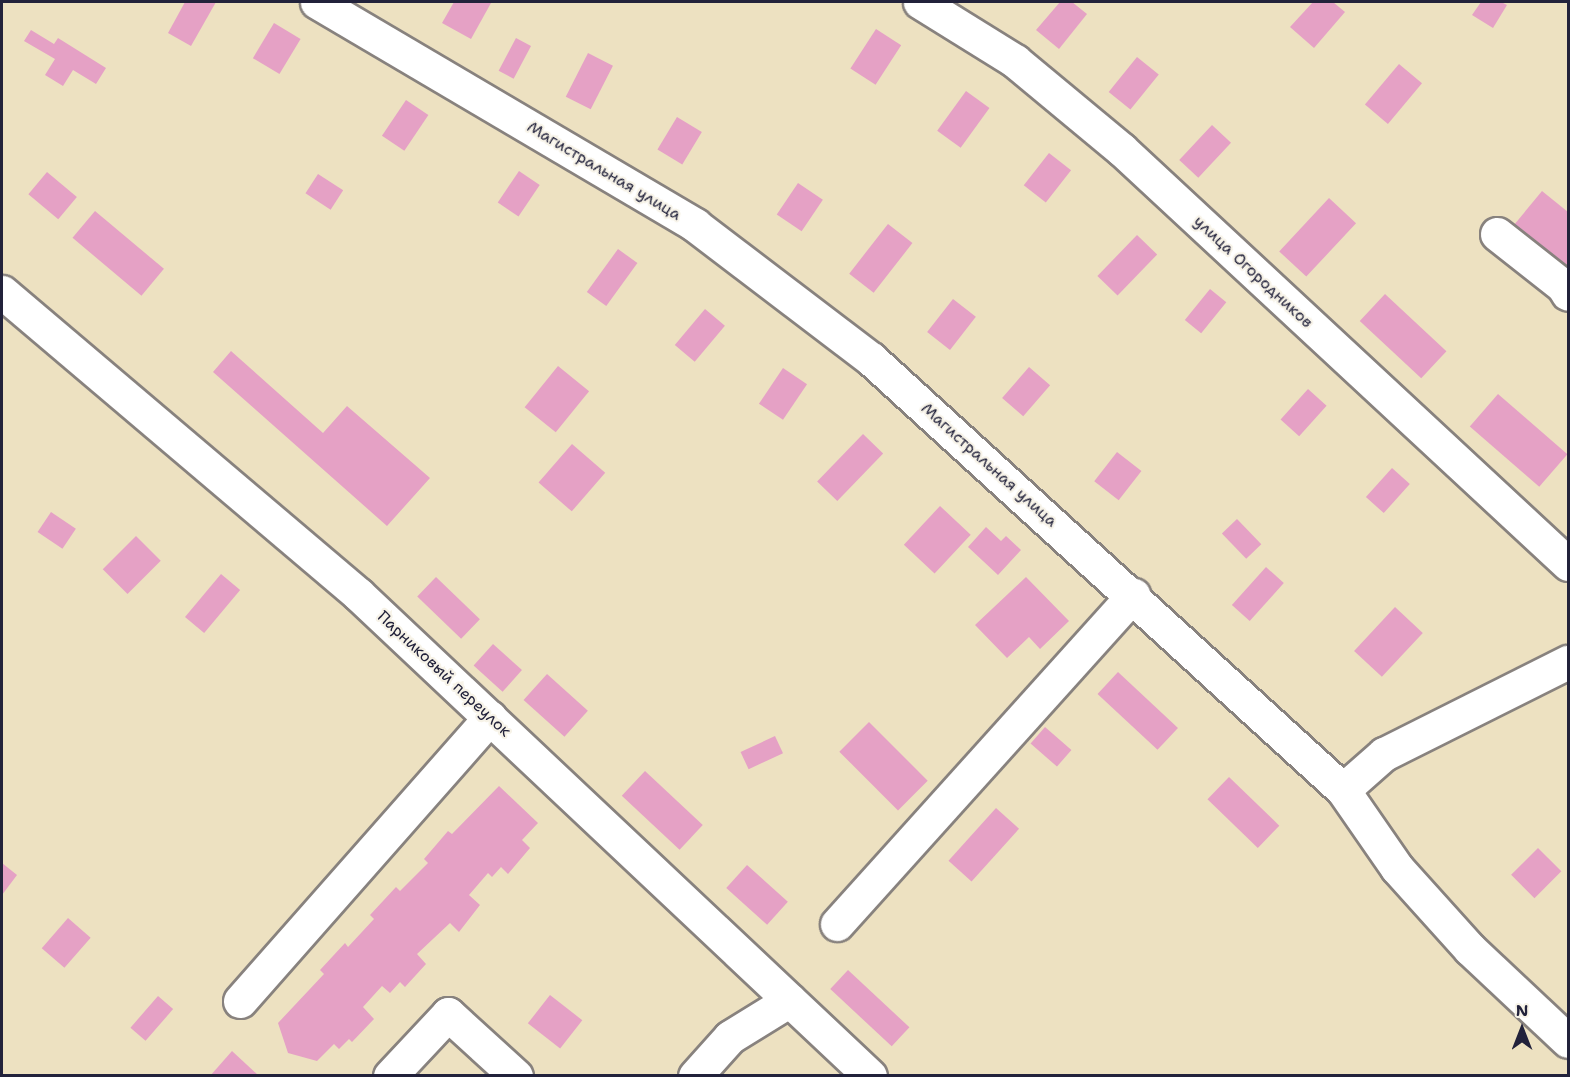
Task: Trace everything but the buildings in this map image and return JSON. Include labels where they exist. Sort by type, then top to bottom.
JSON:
[{"type":"street","name":"Магистральная улица","points":[[317,2],[695,225],[871,358],[1343,790],[1397,868],[1470,949],[1569,1041]]},
{"type":"street","name":"улица Огородников","points":[[920,2],[1015,61],[1121,148],[1569,564]]},
{"type":"street","points":[[1497,234],[1563,286],[1569,294]]},
{"type":"street","name":"Парниковый переулок","points":[[2,292],[358,594],[870,1076]]},
{"type":"street","points":[[837,924],[1133,596]]},
{"type":"street","points":[[1343,790],[1384,754],[1569,662]]},
{"type":"street","points":[[240,1001],[490,717]]},
{"type":"street","points":[[695,1076],[730,1037],[790,1000]]},
{"type":"street","points":[[390,1076],[448,1014],[516,1076]]}]
